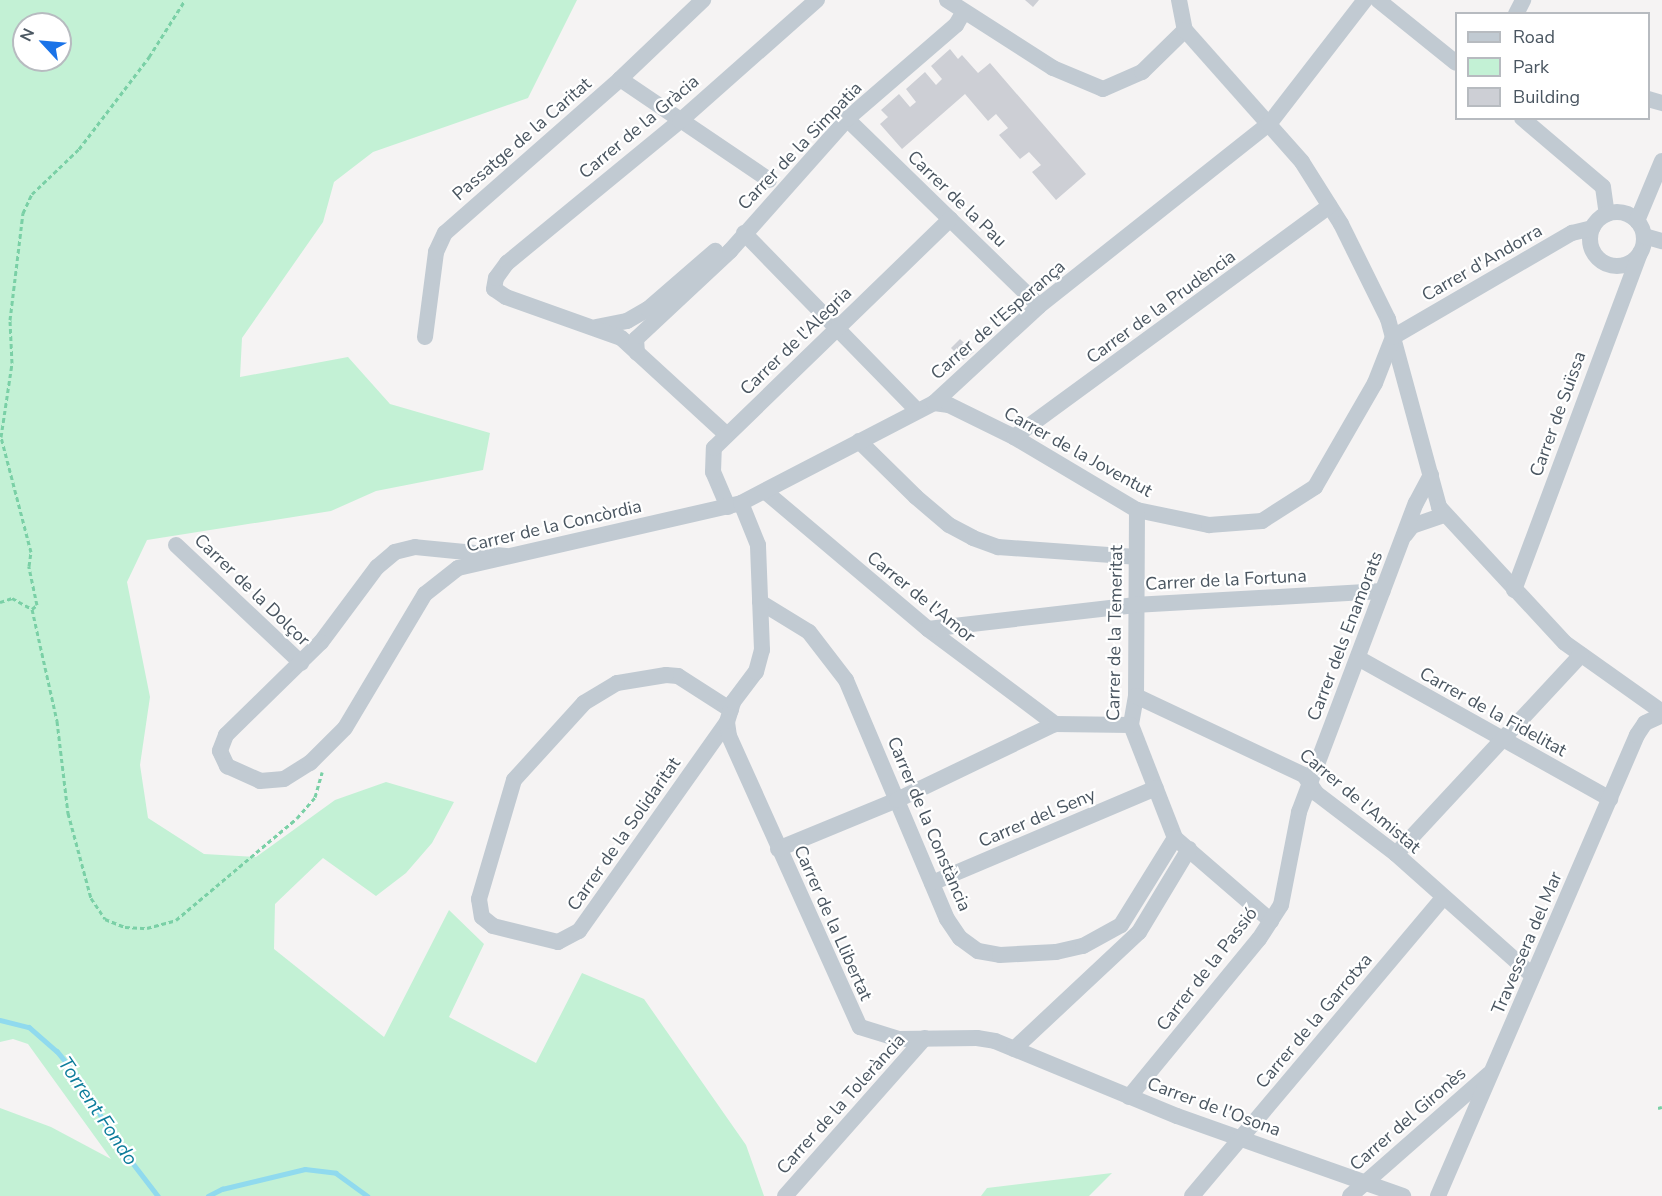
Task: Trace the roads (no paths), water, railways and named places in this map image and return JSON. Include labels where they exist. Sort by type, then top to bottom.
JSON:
[{"type":"street","name":"Passatge de la Caritat","points":[[425,337],[436,252],[445,233],[620,79],[703,0]]},
{"type":"street","name":"Carrer de la Gràcia","points":[[596,327],[506,297],[494,289],[496,278],[507,263],[680,121],[817,0]]},
{"type":"street","points":[[947,0],[963,14],[1053,68],[1103,89],[1115,87],[1142,72],[1185,30]]},
{"type":"street","points":[[1179,0],[1185,30],[1302,162],[1330,206],[1393,337],[1438,507],[1514,590],[1581,655],[1662,714]]},
{"type":"street","name":"Carrer de l'Esperança","points":[[734,505],[767,493],[859,441],[934,403],[1039,306],[1269,124],[1365,0]]},
{"type":"street","points":[[1377,0],[1455,62]]},
{"type":"street","name":"Carrer de la Simpatia","points":[[638,353],[636,339],[707,274],[847,119],[956,25],[963,14]]},
{"type":"street","points":[[1438,48],[1455,52]]},
{"type":"street","points":[[620,79],[769,180]]},
{"type":"street","name":"Carrer de la Pau","points":[[847,119],[1039,306]]},
{"type":"street","points":[[1524,120],[1604,188],[1607,214]]},
{"type":"street","points":[[1662,161],[1640,229],[1640,253],[1629,264],[1607,264],[1591,247],[1592,228],[1607,214],[1630,215],[1640,229],[1662,241]]},
{"type":"street","name":"Carrer de la Prudència","points":[[1014,437],[1330,206]]},
{"type":"street","name":"Carrer de l'Alegria","points":[[734,505],[711,459],[714,448],[950,219]]},
{"type":"street","name":"Carrer d'Andorra","points":[[1393,337],[1572,233],[1592,228]]},
{"type":"street","points":[[744,232],[917,410]]},
{"type":"street","name":"Carrer de la Simpatia","points":[[596,327],[627,321],[648,309],[717,249],[744,232]]},
{"type":"street","name":"Carrer de Suïssa","points":[[1514,590],[1640,253]]},
{"type":"street","points":[[596,327],[621,338],[727,435]]},
{"type":"street","name":"Carrer de la Joventut","points":[[934,403],[949,405],[1014,437],[1137,510],[1209,525],[1262,521],[1290,506],[1315,487],[1375,383],[1393,337]]},
{"type":"street","points":[[859,441],[916,497],[949,525],[974,538],[998,547],[1136,557]]},
{"type":"street","name":"Carrer dels Enamorats","points":[[1310,784],[1404,536],[1431,475]]},
{"type":"street","name":"Carrer de l'Amor","points":[[767,493],[928,629],[1055,724]]},
{"type":"street","name":"Carrer de la Concòrdia","points":[[301,663],[226,735],[220,752],[227,766],[241,775],[260,781],[284,779],[323,750],[345,728],[425,594],[458,568],[734,505]]},
{"type":"street","name":"Carrer de la Solidaritat","points":[[729,716],[678,676],[666,675],[617,683],[584,703],[514,780],[479,899],[482,917],[493,926],[558,942],[579,931],[729,716],[756,672],[762,650],[758,545],[734,505]]},
{"type":"street","name":"Carrer de la Temeritat","points":[[1137,510],[1134,605],[1136,696],[1131,725],[1175,838]]},
{"type":"street","name":"Carrer dels Enamorats","points":[[1404,536],[1412,526],[1444,515]]},
{"type":"street","name":"Carrer de la Dolçor","points":[[177,544],[301,663]]},
{"type":"street","points":[[301,663],[377,567],[395,552],[415,547],[506,556]]},
{"type":"street","name":"Carrer de la Fortuna","points":[[928,629],[1134,605],[1383,591]]},
{"type":"street","name":"Carrer de la Constància","points":[[760,602],[809,632],[832,657],[846,680],[947,920],[960,938],[978,951],[1000,955],[1056,952],[1083,946],[1121,925],[1175,838]]},
{"type":"street","points":[[1396,854],[1581,655]]},
{"type":"street","name":"Carrer de la Fidelitat","points":[[1358,658],[1610,799]]},
{"type":"street","name":"Carrer de l'Amistat","points":[[1136,696],[1286,764],[1304,775],[1316,793],[1396,854],[1533,976]]},
{"type":"street","name":"Travessera del Mar","points":[[1438,1196],[1645,723],[1662,714]]},
{"type":"street","name":"Carrer de la Llibertat","points":[[729,716],[729,736],[860,1027],[899,1039],[977,1038],[1014,1049]]},
{"type":"street","points":[[778,849],[897,800],[1055,724],[1131,725]]},
{"type":"street","name":"Carrer de la Passió","points":[[1129,1097],[1271,921],[1288,881],[1292,838],[1310,784]]},
{"type":"street","name":"Carrer del Seny","points":[[932,883],[1156,788]]},
{"type":"street","points":[[1175,838],[1271,921]]},
{"type":"street","points":[[1014,1049],[1139,932],[1189,849]]},
{"type":"street","name":"Carrer de la Garrotxa","points":[[1192,1196],[1443,898]]},
{"type":"street","name":"Carrer de la Tolerància","points":[[785,1196],[925,1038]]},
{"type":"street","name":"Carrer de l'Osona","points":[[1014,1049],[1129,1097],[1403,1196]]},
{"type":"street","name":"Carrer del Gironès","points":[[1350,1196],[1492,1071]]},
{"type":"waterway","name":"Torrent Fondo","points":[[0,1020],[29,1027],[57,1051],[83,1083],[112,1136],[158,1196]]},
{"type":"waterway","name":"Torrent Fondo","points":[[208,1196],[222,1189],[305,1169],[336,1173],[368,1196]]}]
